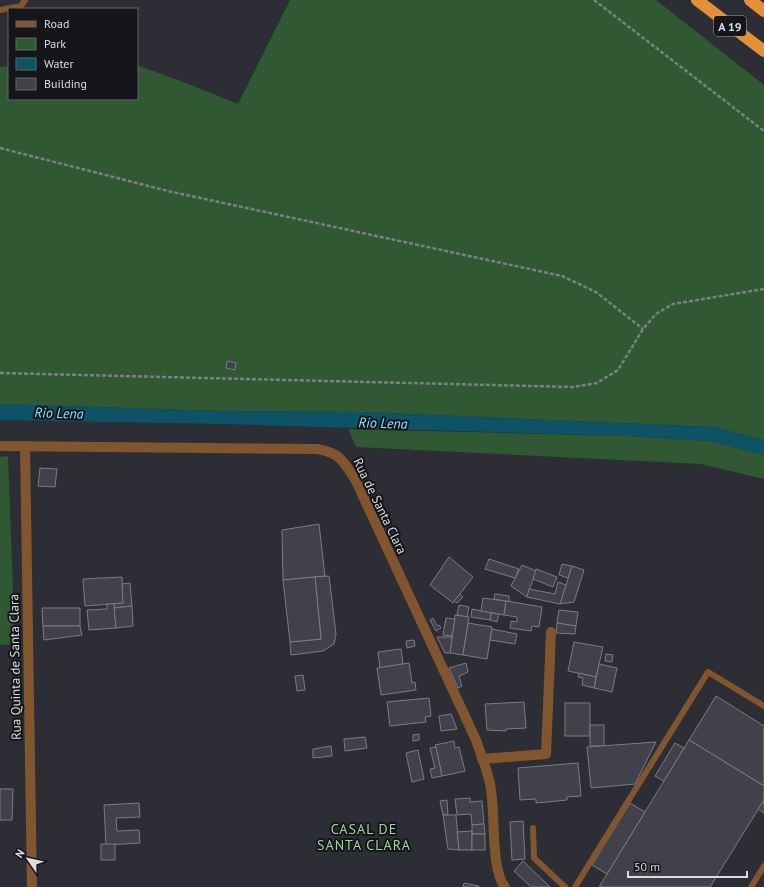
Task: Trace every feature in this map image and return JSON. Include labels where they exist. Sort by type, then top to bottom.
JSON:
[{"type":"highway","name":"A 19","points":[[697,0],[764,51]]},
{"type":"highway","name":"A 19","points":[[750,0],[764,11]]},
{"type":"street","name":"Rua de Santa Clara","points":[[0,446],[317,449],[332,451],[342,459],[356,481],[476,740],[490,784],[494,807],[498,871],[501,882],[505,887]]},
{"type":"street","name":"Rua Quinta de Santa Clara","points":[[25,446],[32,887]]},
{"type":"street","points":[[482,759],[546,754],[551,632]]},
{"type":"lane","points":[[10,8],[21,6],[25,0]]},
{"type":"lane","points":[[575,887],[708,672],[764,706]]},
{"type":"lane","points":[[532,828],[534,858],[565,887]]},
{"type":"lane","points":[[751,887],[764,866]]},
{"type":"path","points":[[594,0],[764,131]]},
{"type":"path","points":[[0,148],[168,191],[562,276],[596,292],[643,329]]},
{"type":"path","points":[[0,373],[574,387],[597,383],[618,370],[643,329],[656,314],[673,304],[764,289]]},
{"type":"green space","points":[[290,0],[656,0],[764,85],[764,440],[713,427],[362,412],[222,411],[0,404],[0,67],[8,66],[8,100],[138,100],[138,65],[238,104]]},
{"type":"green space","points":[[348,429],[625,436],[711,441],[764,455],[764,479],[701,464],[356,447]]},
{"type":"green space","points":[[8,456],[15,644],[0,645],[0,457]]},
{"type":"water","name":"Rio Lena","points":[[0,404],[222,411],[362,412],[713,427],[764,440],[764,455],[711,441],[625,436],[224,424],[0,420]]},
{"type":"building","points":[[227,361],[236,363],[235,370],[226,368]]},
{"type":"building","points":[[40,468],[57,469],[55,487],[38,486]]},
{"type":"building","points":[[319,524],[325,576],[283,580],[282,530]]},
{"type":"building","points":[[449,557],[473,577],[453,603],[430,585]]},
{"type":"building","points":[[489,559],[519,569],[515,578],[485,569]]},
{"type":"building","points":[[562,564],[572,566],[568,578],[559,575]]},
{"type":"building","points":[[522,565],[536,571],[527,597],[511,586]]},
{"type":"building","points":[[572,566],[584,570],[574,602],[560,604]]},
{"type":"building","points":[[536,569],[557,577],[553,587],[533,579]]},
{"type":"building","points":[[329,576],[336,634],[334,644],[323,651],[291,655],[290,642],[321,639],[315,577]]},
{"type":"building","points":[[122,577],[123,603],[85,606],[83,579]]},
{"type":"building","points":[[315,577],[321,639],[290,642],[283,580]]},
{"type":"building","points":[[558,582],[566,585],[560,604],[527,597],[529,589],[555,594]]},
{"type":"building","points":[[130,583],[132,606],[114,608],[114,604],[123,603],[122,584]]},
{"type":"building","points":[[460,594],[463,597],[457,603],[454,601]]},
{"type":"building","points":[[495,594],[509,596],[509,602],[494,599]]},
{"type":"building","points":[[483,598],[506,601],[504,615],[481,611]]},
{"type":"building","points":[[506,601],[542,607],[539,627],[532,626],[531,631],[510,628],[511,621],[517,622],[517,617],[504,615]]},
{"type":"building","points":[[107,604],[114,604],[116,628],[89,630],[87,610],[107,609]]},
{"type":"building","points":[[459,605],[469,607],[467,617],[457,615]]},
{"type":"building","points":[[132,606],[133,626],[116,628],[114,608]]},
{"type":"building","points":[[42,608],[80,608],[80,626],[43,626]]},
{"type":"building","points":[[472,609],[491,613],[490,620],[471,617]]},
{"type":"building","points":[[559,610],[578,612],[576,626],[557,623]]},
{"type":"building","points":[[491,613],[499,614],[497,622],[490,620]]},
{"type":"building","points":[[455,615],[469,617],[463,655],[450,653]]},
{"type":"building","points":[[433,618],[437,626],[439,625],[441,628],[436,631],[430,620]]},
{"type":"building","points":[[446,618],[455,619],[452,636],[443,635]]},
{"type":"building","points":[[468,623],[492,627],[487,659],[463,655]]},
{"type":"building","points":[[557,623],[576,626],[575,634],[556,633]]},
{"type":"building","points":[[43,626],[80,626],[82,635],[44,640]]},
{"type":"building","points":[[492,629],[517,634],[515,644],[490,640]]},
{"type":"building","points":[[437,637],[452,637],[450,653],[445,653]]},
{"type":"building","points":[[414,640],[415,646],[407,648],[406,641]]},
{"type":"building","points":[[574,642],[603,647],[596,677],[568,671]]},
{"type":"building","points":[[401,649],[403,664],[380,668],[378,652]]},
{"type":"building","points":[[606,654],[613,655],[612,662],[605,661]]},
{"type":"building","points":[[409,663],[412,683],[415,682],[416,690],[381,695],[377,668]]},
{"type":"building","points":[[466,663],[468,672],[459,676],[462,686],[458,688],[449,668]]},
{"type":"building","points":[[599,664],[617,668],[612,692],[594,688]]},
{"type":"building","points":[[579,673],[596,677],[594,688],[582,685],[583,678],[578,677]]},
{"type":"building","points":[[303,675],[305,690],[297,691],[295,676]]},
{"type":"building","points":[[716,696],[764,726],[764,786],[689,740]]},
{"type":"building","points":[[429,698],[431,716],[425,717],[426,722],[390,726],[387,702]]},
{"type":"building","points":[[524,702],[526,728],[506,729],[506,731],[487,730],[485,704]]},
{"type":"building","points":[[565,703],[590,703],[590,736],[565,736]]},
{"type":"building","points":[[451,714],[457,729],[441,731],[439,716]]},
{"type":"building","points":[[590,725],[604,725],[604,746],[590,746]]},
{"type":"building","points":[[419,734],[419,740],[413,741],[413,735]]},
{"type":"building","points":[[365,737],[367,748],[345,751],[344,739]]},
{"type":"building","points":[[689,740],[764,786],[764,800],[710,887],[599,887]]},
{"type":"building","points":[[454,741],[455,748],[459,747],[465,771],[442,776],[435,745]]},
{"type":"building","points":[[656,742],[635,784],[591,788],[587,747]]},
{"type":"building","points":[[675,743],[684,748],[664,781],[655,776]]},
{"type":"building","points":[[331,746],[332,756],[313,758],[313,749]]},
{"type":"building","points":[[436,747],[442,776],[432,778],[430,769],[435,768],[430,748]]},
{"type":"building","points":[[418,750],[424,779],[412,782],[406,753]]},
{"type":"building","points":[[578,763],[581,796],[567,797],[567,800],[536,803],[536,799],[520,800],[518,768]]},
{"type":"building","points":[[0,789],[13,789],[12,820],[0,820]]},
{"type":"building","points":[[470,798],[470,802],[482,801],[484,824],[472,825],[471,814],[457,815],[455,799]]},
{"type":"building","points":[[447,800],[448,815],[443,815],[440,801]]},
{"type":"building","points":[[764,800],[764,813],[758,809]]},
{"type":"building","points":[[139,803],[140,817],[116,818],[117,831],[139,830],[140,843],[106,845],[104,805]]},
{"type":"building","points":[[630,803],[645,812],[607,874],[592,865]]},
{"type":"building","points":[[443,815],[456,815],[459,850],[448,849]]},
{"type":"building","points":[[523,821],[525,859],[512,860],[510,822]]},
{"type":"building","points":[[484,824],[485,834],[472,834],[472,825]]},
{"type":"building","points":[[472,831],[472,850],[459,850],[457,832]]},
{"type":"building","points":[[472,834],[485,834],[485,850],[472,850]]},
{"type":"building","points":[[101,844],[115,844],[115,860],[101,860]]},
{"type":"building","points":[[523,861],[550,887],[531,887],[514,871]]},
{"type":"building","points":[[464,883],[479,886],[479,887],[463,887]]},
{"type":"district","name":"CASAL DE SANTA CLARA","points":[[364,838]]}]
